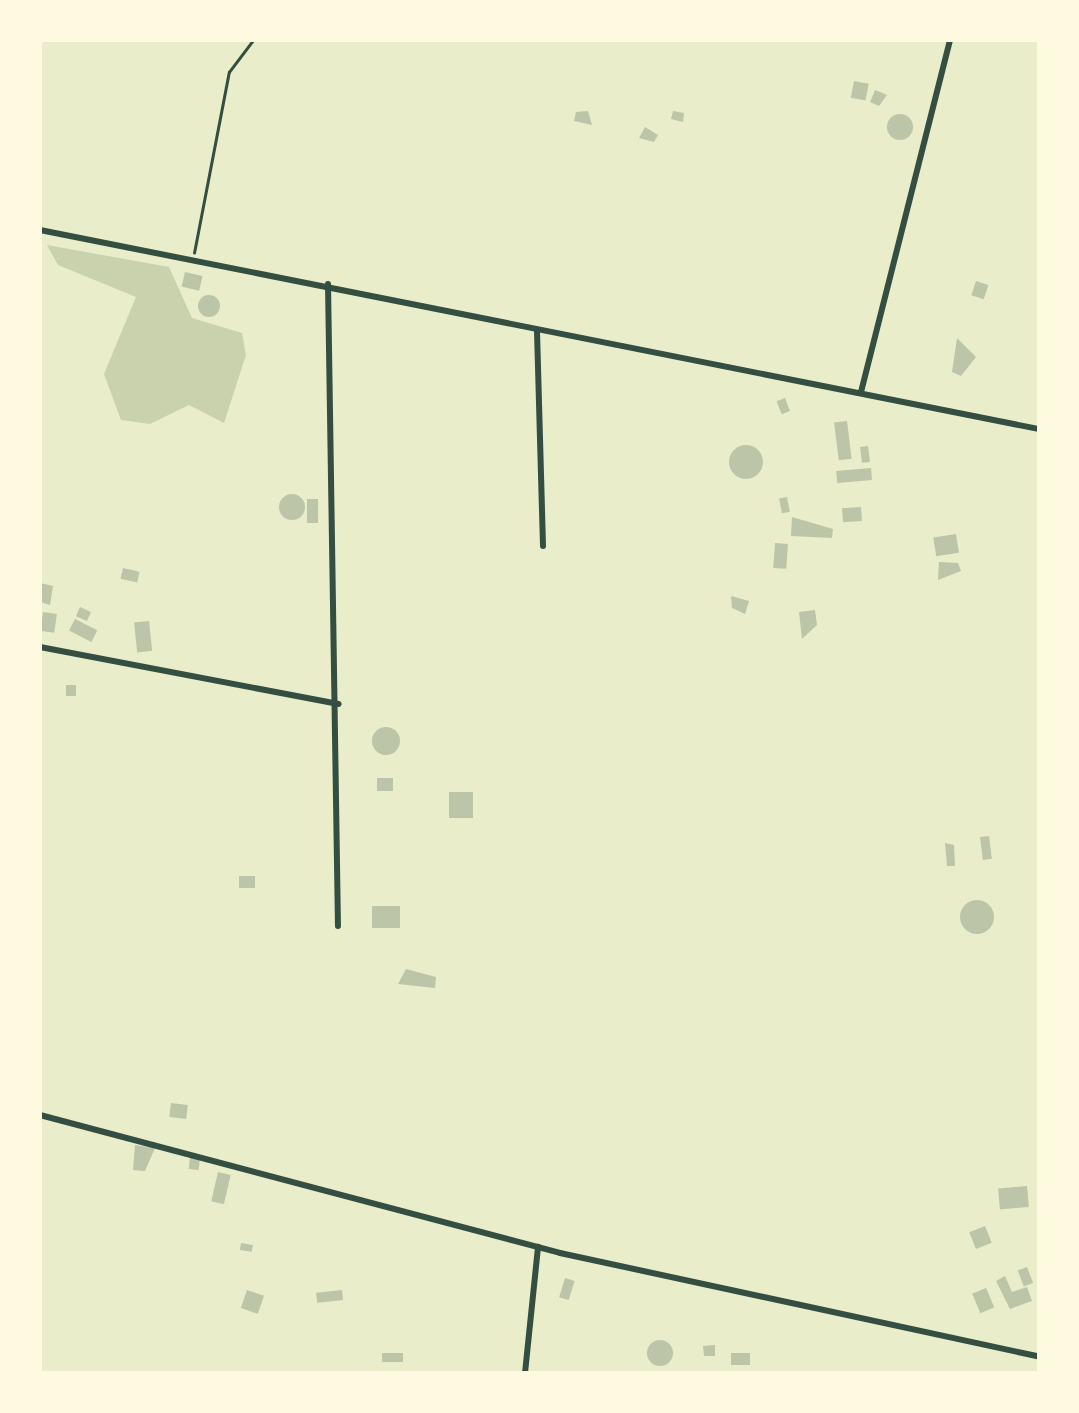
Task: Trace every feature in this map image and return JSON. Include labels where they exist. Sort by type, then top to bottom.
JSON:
[{"type":"street","points":[[861,392],[950,40]]},
{"type":"street","points":[[40,230],[328,284],[537,330],[1039,429]]},
{"type":"street","points":[[328,284],[339,704],[338,926]]},
{"type":"street","points":[[537,330],[544,546]]},
{"type":"street","points":[[40,647],[339,704]]},
{"type":"street","points":[[40,1115],[538,1247],[1039,1357]]},
{"type":"street","points":[[525,1373],[538,1247]]},
{"type":"path","points":[[193,259],[229,72],[253,40]]},
{"type":"green space","points":[[47,245],[169,267],[192,318],[242,333],[246,355],[224,423],[189,405],[150,424],[121,420],[104,374],[136,297],[58,265]]},
{"type":"building","points":[[854,81],[869,84],[865,101],[851,98]]},
{"type":"building","points":[[875,90],[887,95],[879,106],[870,102]]},
{"type":"building","points":[[588,111],[592,125],[574,121],[576,112]]},
{"type":"building","points":[[673,111],[684,113],[683,122],[671,119]]},
{"type":"building","points":[[900,114],[909,118],[913,127],[909,136],[900,140],[891,136],[887,127],[891,118]]},
{"type":"building","points":[[645,127],[658,135],[654,142],[639,138]]},
{"type":"building","points":[[185,272],[203,276],[199,291],[182,287]]},
{"type":"building","points":[[976,281],[988,285],[984,299],[971,295]]},
{"type":"building","points":[[209,295],[217,298],[217,314],[209,317],[201,314],[198,306],[201,298]]},
{"type":"building","points":[[957,338],[976,357],[961,376],[952,372]]},
{"type":"building","points":[[785,398],[790,411],[782,414],[777,401]]},
{"type":"building","points":[[847,421],[852,459],[839,460],[834,423]]},
{"type":"building","points":[[746,445],[758,450],[763,462],[758,474],[746,479],[734,474],[729,462],[734,450]]},
{"type":"building","points":[[868,446],[870,462],[862,463],[860,447]]},
{"type":"building","points":[[871,468],[872,480],[837,483],[836,471]]},
{"type":"building","points":[[292,494],[301,498],[305,507],[301,516],[292,520],[283,516],[279,507],[283,498]]},
{"type":"building","points":[[787,497],[790,512],[782,513],[779,499]]},
{"type":"building","points":[[307,499],[318,499],[318,523],[307,523]]},
{"type":"building","points":[[861,507],[862,521],[843,522],[842,508]]},
{"type":"building","points":[[792,517],[833,529],[832,538],[791,536]]},
{"type":"building","points":[[956,534],[959,553],[936,556],[933,538]]},
{"type":"building","points":[[775,543],[788,544],[786,569],[773,568]]},
{"type":"building","points":[[939,562],[958,563],[961,571],[938,580]]},
{"type":"building","points":[[123,568],[140,572],[137,583],[121,579]]},
{"type":"building","points":[[40,583],[53,586],[50,605],[40,602]]},
{"type":"building","points":[[731,596],[749,601],[745,614],[732,608]]},
{"type":"building","points":[[80,607],[91,612],[87,621],[76,616]]},
{"type":"building","points":[[815,610],[817,625],[802,639],[799,612]]},
{"type":"building","points":[[43,612],[57,614],[54,633],[40,631]]},
{"type":"building","points":[[75,619],[97,630],[91,642],[69,631]]},
{"type":"building","points":[[149,621],[152,651],[137,652],[134,623]]},
{"type":"building","points":[[66,685],[76,685],[76,696],[66,696]]},
{"type":"building","points":[[386,727],[396,731],[400,741],[396,751],[386,755],[376,751],[372,741],[376,731]]},
{"type":"building","points":[[377,778],[393,778],[393,791],[377,791]]},
{"type":"building","points":[[449,792],[473,792],[473,818],[449,818]]},
{"type":"building","points":[[989,836],[992,859],[983,860],[980,837]]},
{"type":"building","points":[[945,843],[954,845],[955,866],[947,866]]},
{"type":"building","points":[[239,876],[255,876],[255,888],[239,888]]},
{"type":"building","points":[[977,900],[989,905],[994,917],[989,929],[977,934],[965,929],[960,917],[965,905]]},
{"type":"building","points":[[372,906],[400,906],[400,928],[372,928]]},
{"type":"building","points":[[406,969],[436,977],[435,988],[398,984]]},
{"type":"building","points":[[171,1103],[188,1105],[186,1119],[169,1117]]},
{"type":"building","points":[[135,1145],[155,1148],[145,1171],[133,1170]]},
{"type":"building","points":[[190,1157],[200,1158],[199,1170],[189,1169]]},
{"type":"building","points":[[218,1172],[231,1175],[224,1204],[211,1201]]},
{"type":"building","points":[[1027,1186],[1029,1207],[1000,1209],[998,1189]]},
{"type":"building","points":[[985,1226],[992,1243],[976,1249],[969,1232]]},
{"type":"building","points":[[241,1243],[253,1245],[252,1252],[240,1250]]},
{"type":"building","points":[[1027,1267],[1033,1283],[1024,1286],[1018,1271]]},
{"type":"building","points":[[1005,1276],[1012,1292],[1027,1287],[1032,1301],[1010,1309],[996,1281]]},
{"type":"building","points":[[565,1278],[575,1281],[569,1300],[559,1297]]},
{"type":"building","points":[[986,1288],[994,1307],[980,1313],[972,1294]]},
{"type":"building","points":[[247,1290],[264,1296],[258,1314],[241,1308]]},
{"type":"building","points":[[342,1290],[343,1300],[317,1303],[316,1293]]},
{"type":"building","points":[[660,1340],[669,1344],[673,1353],[669,1362],[660,1366],[651,1362],[647,1353],[651,1344]]},
{"type":"building","points":[[715,1345],[715,1356],[704,1356],[703,1346]]},
{"type":"building","points":[[382,1353],[403,1353],[403,1362],[382,1362]]},
{"type":"building","points":[[731,1353],[750,1353],[750,1365],[731,1365]]}]
